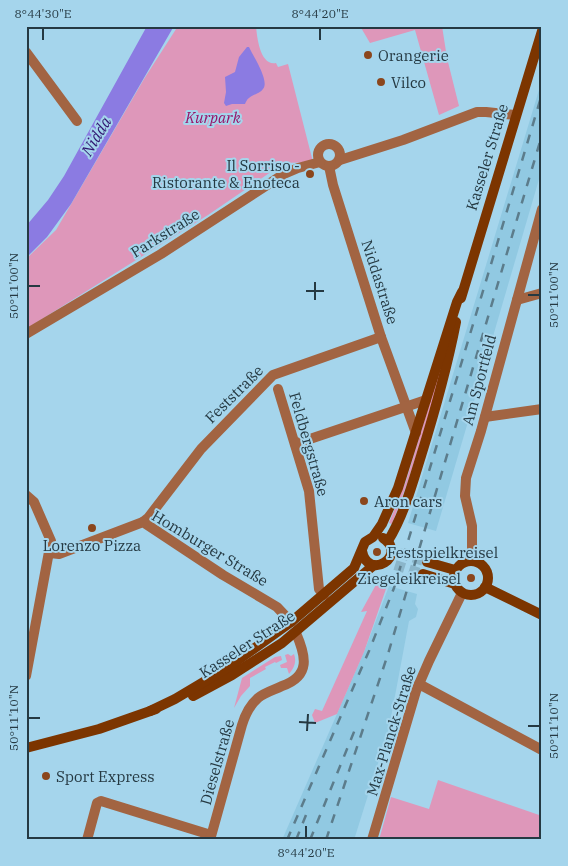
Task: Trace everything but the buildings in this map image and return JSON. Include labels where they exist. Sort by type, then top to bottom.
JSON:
[{"type":"main road","name":"Kasseler Straße","points":[[26,748],[80,734],[150,711],[185,699],[219,682],[296,633],[374,565],[391,563],[395,529],[438,399],[451,349],[462,292],[542,31]]},
{"type":"main road","name":"Kasseler Straße","points":[[150,711],[217,675],[291,622],[354,568],[365,542],[373,537],[382,524],[398,488],[456,302],[462,292]]},
{"type":"main road","points":[[373,537],[378,536],[392,548]]},
{"type":"main road","points":[[362,551],[366,560],[374,565]]},
{"type":"main road","points":[[472,561],[484,567],[488,580],[486,586],[478,594],[472,595],[462,593],[455,584],[454,575],[455,570],[460,565],[472,561]]},
{"type":"main road","points":[[427,562],[455,570]]},
{"type":"main road","points":[[423,574],[455,584]]},
{"type":"main road","points":[[486,586],[542,615]]},
{"type":"main road","points":[[291,622],[296,633]]},
{"type":"street","points":[[26,52],[77,122]]},
{"type":"street","points":[[340,160],[339,149],[336,146],[327,144],[318,153],[325,164],[336,164],[340,160],[403,140],[477,112],[515,115]]},
{"type":"street","name":"Parkstraße","points":[[26,334],[160,254],[284,174],[298,168],[325,164]]},
{"type":"street","name":"Niddastraße","points":[[325,164],[381,337],[416,433]]},
{"type":"street","name":"Am Sportfeld","points":[[472,561],[472,526],[465,496],[466,478],[485,417],[542,210]]},
{"type":"street","points":[[517,300],[542,293]]},
{"type":"street","name":"Feststraße","points":[[143,522],[201,449],[273,375],[381,337]]},
{"type":"street","name":"Feldbergstraße","points":[[278,389],[309,491],[319,589],[324,595]]},
{"type":"street","points":[[295,444],[426,400]]},
{"type":"street","points":[[485,417],[542,410]]},
{"type":"street","points":[[26,495],[34,502],[51,541],[26,676]]},
{"type":"street","name":"Homburger Straße","points":[[50,553],[59,554],[143,522],[223,575],[277,607],[291,622]]},
{"type":"street","name":"Max-Planck-Straße","points":[[372,840],[419,684],[462,593]]},
{"type":"street","name":"Dieselstraße","points":[[211,838],[242,725],[248,712],[258,698],[296,680],[303,669],[304,653],[296,633]]},
{"type":"street","points":[[419,684],[542,750]]},
{"type":"street","points":[[86,840],[97,803],[101,801],[211,838]]},
{"type":"shaded area","points":[[542,80],[542,169],[436,531],[408,523]]},
{"type":"shaded area","points":[[389,586],[417,594],[415,604],[418,609],[416,617],[409,621],[389,728],[354,840],[282,840],[364,652]]},
{"type":"green space","name":"Kurpark","points":[[178,26],[256,26],[260,50],[266,60],[276,63],[278,67],[288,64],[313,162],[284,163],[208,215],[26,329],[26,259],[56,230],[144,79]]},
{"type":"green space","points":[[360,26],[442,26],[447,58],[459,106],[439,115],[415,30],[370,43]]},
{"type":"green space","points":[[441,366],[438,386],[408,481],[392,524],[389,523],[406,481]]},
{"type":"green space","points":[[385,578],[389,579],[364,652],[337,714],[315,723],[312,715],[315,709],[322,711],[367,611],[361,612],[378,581]]},
{"type":"green space","points":[[294,654],[295,660],[294,667],[289,674],[287,668],[281,668],[280,665],[287,662],[285,655],[291,656]]},
{"type":"green space","points":[[281,656],[282,660],[265,667],[266,669],[250,678],[250,686],[234,708],[242,678],[275,657]]},
{"type":"green space","points":[[438,780],[542,816],[542,840],[379,840],[391,797],[429,809]]},
{"type":"water","name":"Nidda","points":[[147,26],[174,26],[71,204],[47,237],[26,258],[26,226],[48,200],[64,176]]},
{"type":"water","points":[[249,47],[260,68],[265,85],[262,91],[248,98],[245,104],[226,106],[224,103],[226,92],[225,77],[235,72],[239,57]]},
{"type":"tunnel","points":[[399,553],[427,562]]},
{"type":"tunnel","points":[[395,565],[423,574]]},
{"type":"railway","points":[[287,840],[369,651],[394,588],[542,94]]},
{"type":"railway","points":[[326,840],[388,654],[542,135]]},
{"type":"railway","points":[[310,840],[356,727]]},
{"type":"railway","points":[[296,840],[306,815]]},
{"type":"place","name":"Orangerie","points":[[368,55]]},
{"type":"place","name":"Vilco","points":[[381,82]]},
{"type":"place","name":"Il Sorriso - Ristorante & Enoteca","points":[[310,174]]},
{"type":"place","name":"Aron cars","points":[[364,501]]},
{"type":"place","name":"Lorenzo Pizza","points":[[92,528]]},
{"type":"place","name":"Festspielkreisel","points":[[377,552]]},
{"type":"place","name":"Ziegeleikreisel","points":[[471,578]]},
{"type":"place","name":"Sport Express","points":[[46,776]]}]
